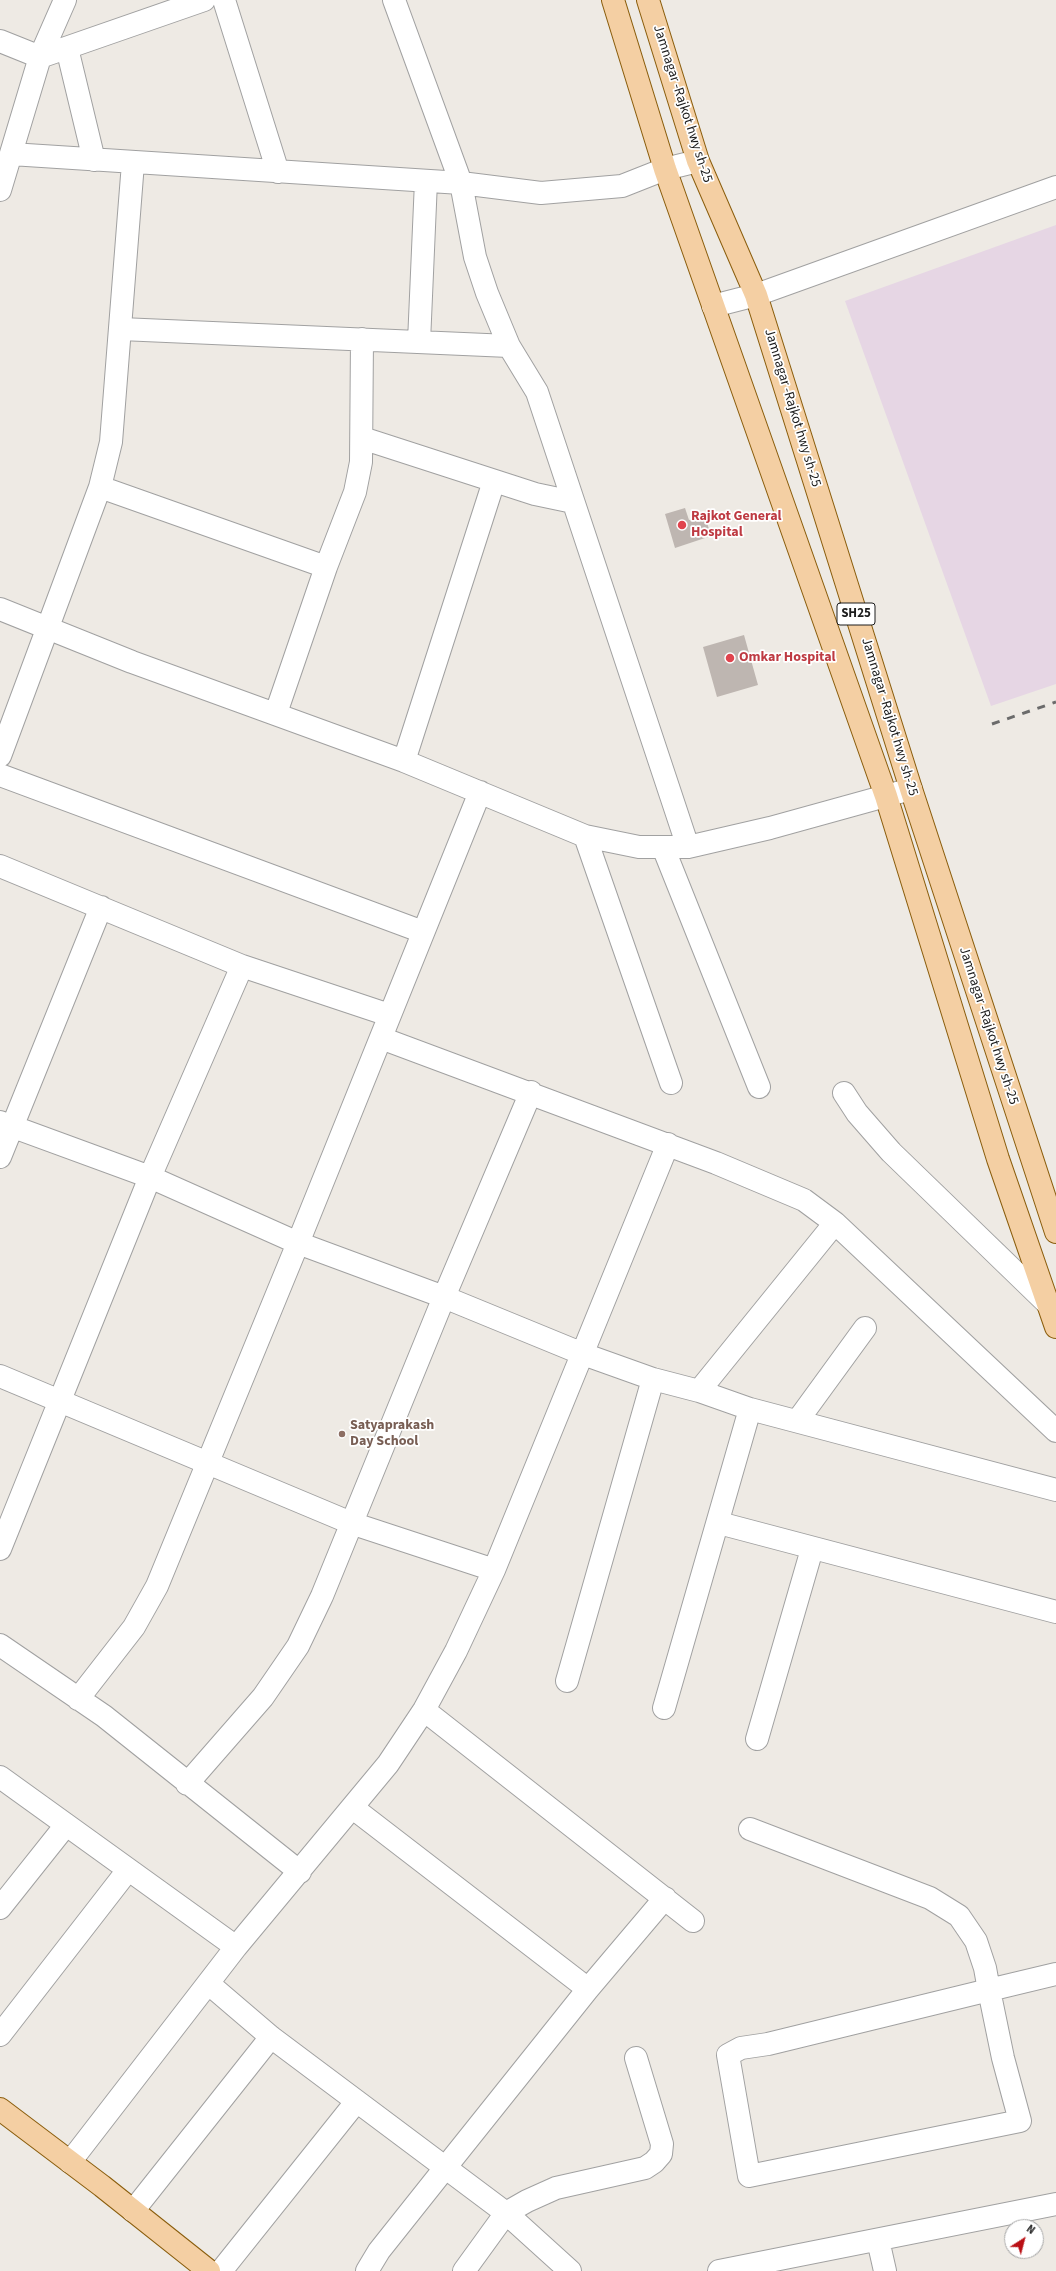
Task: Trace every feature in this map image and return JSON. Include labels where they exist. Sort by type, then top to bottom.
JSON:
[{"type":"main road","name":"SH25","points":[[613,0],[665,169],[886,796],[998,1159],[1056,1327]]},
{"type":"main road","name":"Jamnagar -Rajkot hwy sh-25","points":[[648,0],[698,161],[756,295],[911,789],[1056,1232]]},
{"type":"main road","points":[[0,2109],[209,2271]]},
{"type":"street","points":[[0,190],[40,57],[65,0]]},
{"type":"street","points":[[0,41],[40,57],[204,0]]},
{"type":"street","points":[[224,0],[278,172]]},
{"type":"street","points":[[394,0],[460,183],[475,257],[509,346],[537,392],[688,847]]},
{"type":"street","points":[[67,48],[94,160]]},
{"type":"street","points":[[11,154],[460,183],[541,193],[622,186],[665,169],[698,161]]},
{"type":"street","points":[[0,756],[100,487],[111,442],[133,163]]},
{"type":"street","points":[[419,342],[426,181]]},
{"type":"street","points":[[713,306],[756,295],[1056,187]]},
{"type":"street","points":[[121,329],[509,346]]},
{"type":"street","points":[[276,712],[326,567],[355,492],[361,462],[362,339]]},
{"type":"street","points":[[362,438],[535,494],[573,502]]},
{"type":"street","points":[[404,761],[494,481]]},
{"type":"street","points":[[100,487],[326,567]]},
{"type":"street","points":[[0,609],[132,662],[276,712],[404,761],[585,836],[639,847],[688,847],[770,828],[911,789]]},
{"type":"street","points":[[0,775],[423,932]]},
{"type":"street","points":[[78,1699],[134,1627],[157,1586],[298,1243],[480,792]]},
{"type":"street","points":[[585,836],[671,1083]]},
{"type":"street","points":[[663,847],[759,1088]]},
{"type":"street","points":[[0,866],[242,966],[389,1015]]},
{"type":"street","points":[[0,1157],[6,1125],[101,907]]},
{"type":"street","points":[[0,1549],[150,1177],[242,966]]},
{"type":"street","points":[[381,1038],[531,1092],[668,1144],[804,1200],[835,1223],[1056,1431]]},
{"type":"street","points":[[187,1784],[263,1697],[298,1646],[322,1596],[444,1297],[531,1092]]},
{"type":"street","points":[[844,1093],[857,1113],[891,1152],[1048,1304]]},
{"type":"street","points":[[6,1125],[150,1177],[298,1243],[444,1297],[583,1354],[653,1379],[750,1409],[798,1420],[1056,1490]]},
{"type":"street","points":[[70,2162],[236,1948],[388,1764],[424,1710],[456,1651],[494,1570],[668,1144]]},
{"type":"street","points":[[699,1392],[835,1223]]},
{"type":"street","points":[[798,1420],[865,1328]]},
{"type":"street","points":[[0,1376],[60,1400],[207,1464],[351,1523],[494,1570]]},
{"type":"street","points":[[567,1681],[653,1379]]},
{"type":"street","points":[[664,1708],[750,1409]]},
{"type":"street","points":[[718,1523],[812,1549],[854,1557],[1056,1612]]},
{"type":"street","points":[[757,1739],[812,1549]]},
{"type":"street","points":[[0,1645],[104,1716],[187,1784],[300,1872]]},
{"type":"street","points":[[424,1710],[693,1921]]},
{"type":"street","points":[[0,1777],[236,1948]]},
{"type":"street","points":[[353,1808],[588,1989]]},
{"type":"street","points":[[0,1908],[66,1825]]},
{"type":"street","points":[[750,1829],[930,1898],[960,1916],[976,1941],[989,1990],[1003,2058],[1020,2120],[749,2176],[728,2055],[741,2048],[768,2044],[989,1990],[1056,1974]]},
{"type":"street","points":[[0,2035],[128,1870]]},
{"type":"street","points":[[367,2271],[379,2251],[588,1989],[665,1898]]},
{"type":"street","points":[[209,1984],[272,2037],[356,2102],[506,2213],[570,2271]]},
{"type":"street","points":[[133,2211],[272,2037]]},
{"type":"street","points":[[464,2271],[506,2213],[527,2201],[556,2188],[644,2168],[654,2162],[661,2154],[662,2144],[636,2058]]},
{"type":"street","points":[[221,2271],[356,2102]]},
{"type":"street","points":[[719,2271],[1056,2204]]},
{"type":"street","points":[[878,2240],[885,2271]]},
{"type":"shaded area","points":[[1056,225],[1056,684],[991,706],[845,301]]},
{"type":"building","points":[[685,508],[689,520],[705,516],[711,536],[675,548],[665,514]]},
{"type":"building","points":[[744,635],[758,685],[717,697],[703,647]]},
{"type":"railway","points":[[992,724],[1056,702]]},
{"type":"place","name":"Rajkot General Hospital","points":[[682,525]]},
{"type":"place","name":"Omkar Hospital","points":[[730,658]]},
{"type":"place","name":"Satyaprakash Day School","points":[[342,1434]]}]
